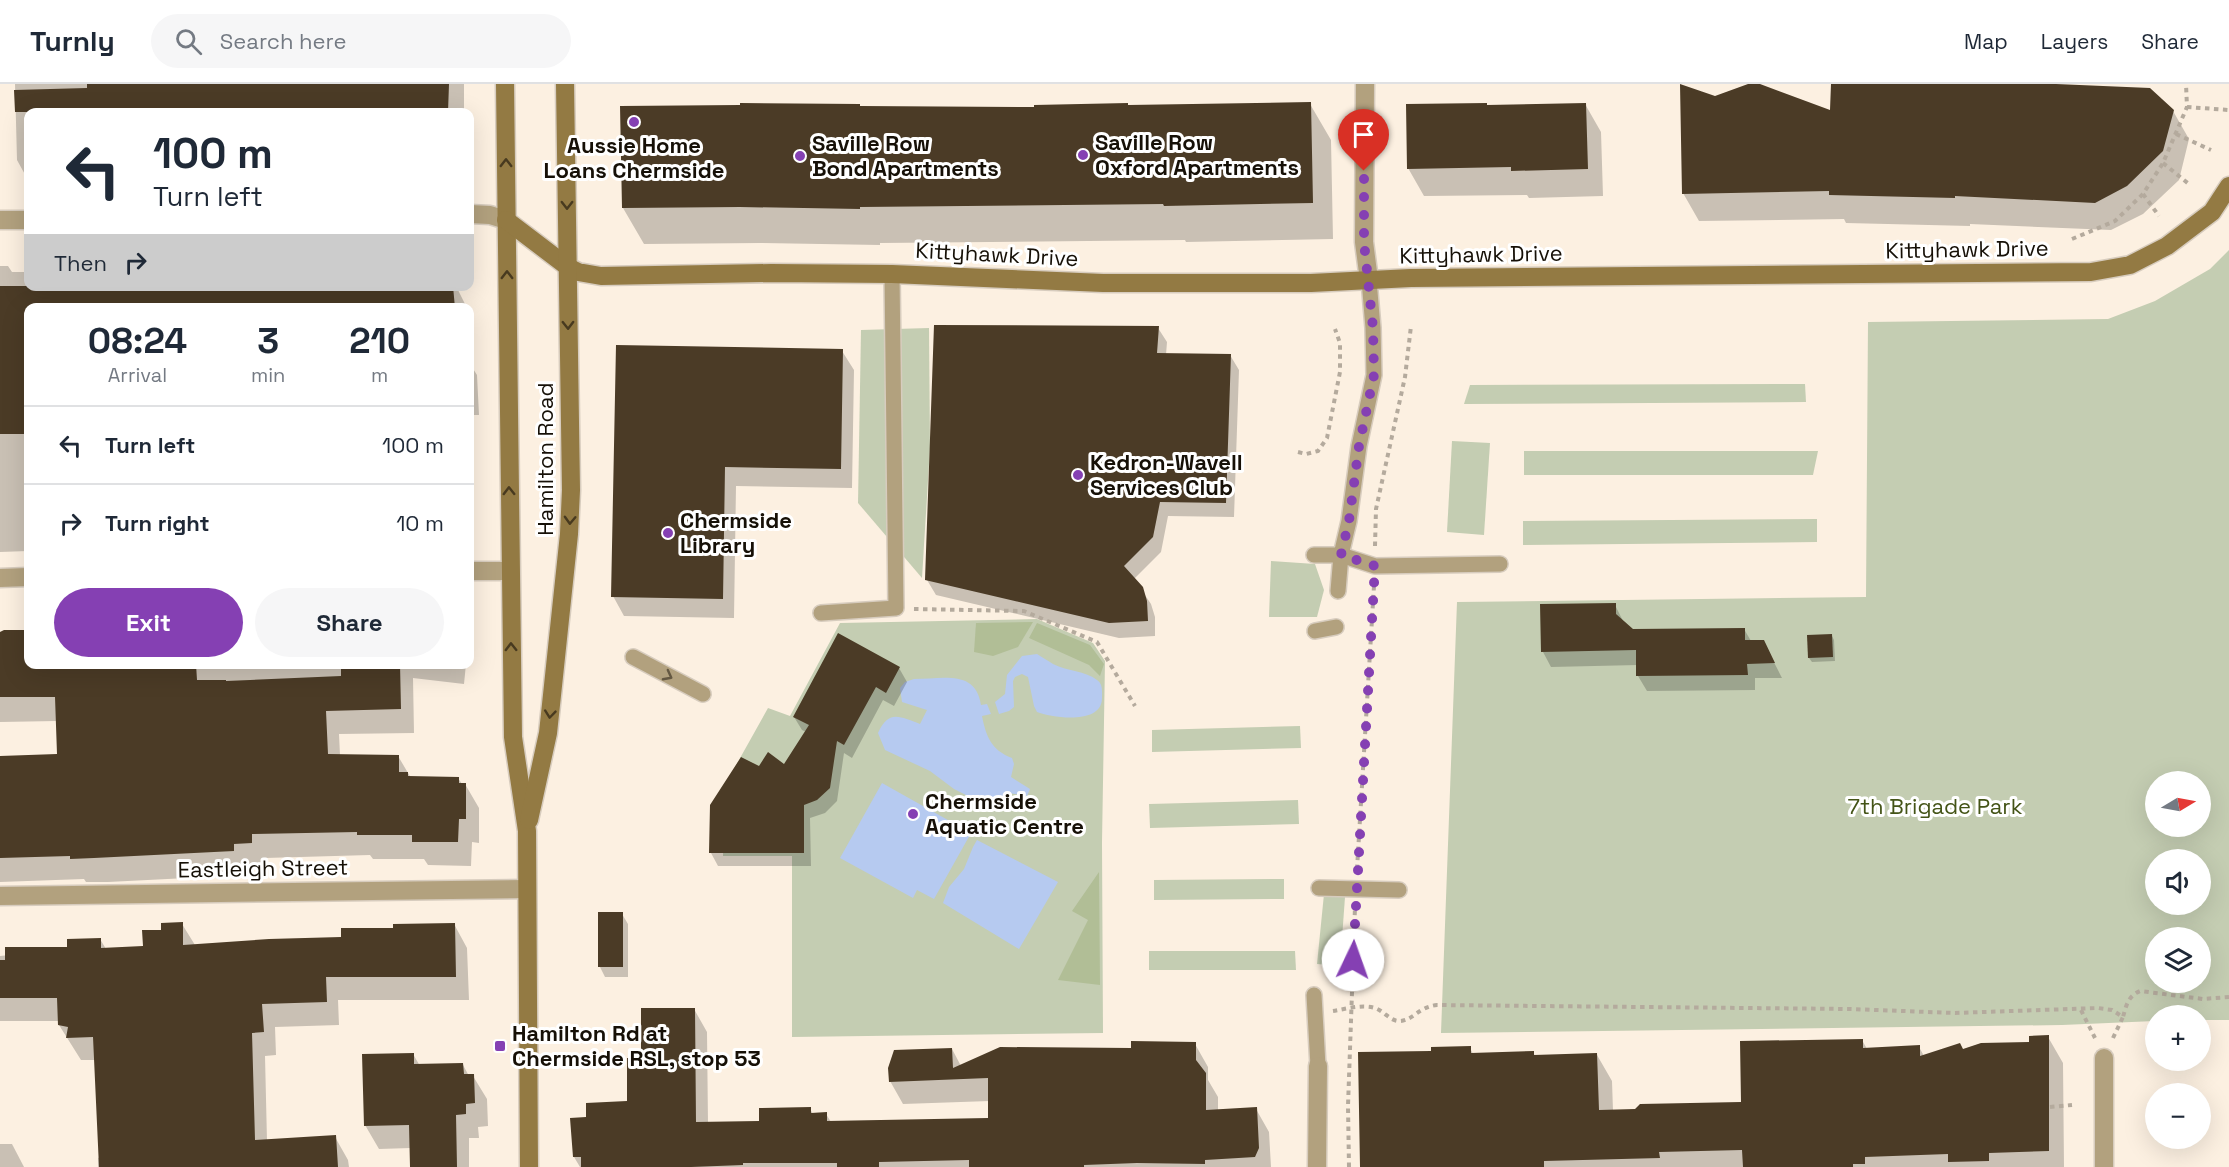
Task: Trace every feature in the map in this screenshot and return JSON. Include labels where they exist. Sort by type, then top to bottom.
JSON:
[{"type":"main road","name":"Hamilton Road","points":[[506,84],[513,737],[527,831],[529,1167]]},
{"type":"main road","name":"Hamilton Road","points":[[527,831],[548,733],[569,534],[571,490],[565,84]]},
{"type":"main road","name":"Kittyhawk Drive","points":[[506,220],[567,267],[578,272],[601,276],[771,273],[892,274],[1103,283],[1311,283],[1410,278],[2091,272],[2130,264],[2167,246],[2212,212],[2229,186]]},
{"type":"street","points":[[1365,84],[1364,242],[1369,280]]},
{"type":"street","points":[[474,214],[490,215],[506,220]]},
{"type":"street","points":[[0,220],[24,220]]},
{"type":"street","points":[[474,572],[510,571]]},
{"type":"street","points":[[0,578],[24,577]]},
{"type":"street","name":"Eastleigh Street","points":[[0,896],[526,889]]},
{"type":"street","points":[[2104,1058],[2104,1167]]},
{"type":"street","points":[[1317,1167],[1318,1066]]},
{"type":"lane","points":[[821,613],[896,608],[892,274]]},
{"type":"lane","points":[[1338,591],[1341,555],[1349,521],[1359,446],[1374,375],[1369,280]]},
{"type":"lane","points":[[1314,555],[1341,555],[1375,566],[1500,564]]},
{"type":"lane","points":[[1316,631],[1336,627]]},
{"type":"lane","points":[[633,657],[703,694]]},
{"type":"lane","points":[[1319,888],[1399,890]]},
{"type":"lane","points":[[1314,994],[1318,1066]]},
{"type":"path","points":[[2072,239],[2115,221],[2144,194],[2163,163],[2187,106],[2186,84]]},
{"type":"path","points":[[2187,106],[2229,110]]},
{"type":"path","points":[[2176,134],[2211,150]]},
{"type":"path","points":[[2163,163],[2190,185]]},
{"type":"path","points":[[2144,194],[2159,216]]},
{"type":"path","points":[[1349,1167],[1351,1008],[1375,566],[1376,509],[1405,377],[1411,326]]},
{"type":"path","points":[[1298,452],[1306,454],[1318,451],[1327,438],[1340,372],[1340,343],[1335,329]]},
{"type":"path","points":[[896,608],[1024,611],[1097,642],[1134,706]]},
{"type":"path","points":[[1315,1015],[1351,1008],[1374,1007],[1393,1020],[1401,1021],[1409,1019],[1421,1009],[1437,1005],[1850,1009],[1955,1013],[2098,1008],[2112,1010],[2122,1017],[2129,1000],[2134,993],[2140,991],[2203,999],[2229,998]]},
{"type":"path","points":[[2082,1010],[2104,1058]]},
{"type":"path","points":[[2050,1107],[2072,1106]]},
{"type":"green space","name":"7th Brigade Park","points":[[2229,250],[2229,1020],[2211,1020],[2211,1005],[2145,1005],[2145,1021],[2062,1025],[1441,1033],[1457,602],[1866,597],[1868,322],[2108,319],[2155,301],[2210,269]]},
{"type":"green space","points":[[929,328],[930,448],[922,578],[858,503],[861,330]]},
{"type":"green space","points":[[1805,384],[1806,402],[1464,404],[1470,385]]},
{"type":"green space","points":[[1452,441],[1490,443],[1484,535],[1447,532]]},
{"type":"green space","points":[[1524,451],[1818,451],[1813,475],[1524,475]]},
{"type":"green space","points":[[1817,519],[1817,542],[1523,545],[1523,521]]},
{"type":"green space","points":[[1271,561],[1315,564],[1324,590],[1317,617],[1269,617]]},
{"type":"green space","name":"Chermside Aquatic Centre","points":[[1037,619],[1093,643],[1105,661],[1102,843],[1103,1033],[792,1037],[792,856],[723,856],[725,785],[768,708],[790,716],[840,623]]},
{"type":"green space","points":[[1033,622],[1018,647],[993,656],[974,652],[976,623]]},
{"type":"green space","points":[[1037,623],[1090,645],[1104,664],[1100,676],[1089,665],[1029,638]]},
{"type":"green space","points":[[1300,726],[1301,748],[1152,752],[1152,730]]},
{"type":"green space","points":[[1298,800],[1299,824],[1150,828],[1149,804]]},
{"type":"green space","points":[[1099,872],[1100,985],[1058,980],[1088,920],[1072,911]]},
{"type":"green space","points":[[1284,879],[1284,899],[1154,900],[1154,880]]},
{"type":"green space","points":[[1324,894],[1345,897],[1340,966],[1317,964]]},
{"type":"green space","points":[[1149,951],[1295,951],[1296,970],[1149,970]]},
{"type":"water","points":[[1037,654],[1053,664],[1097,680],[1102,688],[1100,707],[1086,716],[1075,717],[1037,712],[1028,677],[1022,674],[1015,677],[1013,681],[1014,707],[999,714],[995,702],[1005,694],[1007,675],[1022,656]]},
{"type":"water","points":[[956,678],[972,686],[978,694],[981,705],[987,704],[991,714],[982,716],[991,742],[999,751],[1012,758],[1014,764],[1011,777],[1030,789],[1027,796],[1008,793],[1004,801],[986,805],[954,789],[930,771],[885,750],[878,733],[886,720],[901,717],[920,724],[927,710],[902,702],[900,688],[905,682],[914,679]]},
{"type":"water","points":[[882,783],[971,833],[934,899],[917,890],[913,898],[840,858]]},
{"type":"water","points":[[977,840],[1058,882],[1019,949],[943,903],[949,887],[964,869]]},
{"type":"building","points":[[87,84],[449,84],[448,108],[24,108],[24,112],[15,112],[14,90],[87,88]]},
{"type":"building","points":[[1680,84],[1715,96],[1748,84],[1760,84],[1830,110],[1831,84],[2056,84],[2150,88],[2174,110],[2163,151],[2127,186],[2095,203],[1955,196],[1955,198],[1829,195],[1829,191],[1682,194]]},
{"type":"building","points":[[1311,102],[1313,203],[860,207],[860,209],[622,208],[620,106],[740,105],[740,103],[1034,107],[1034,105],[1128,103],[1128,105]]},
{"type":"building","points":[[1487,103],[1487,105],[1586,103],[1588,169],[1511,171],[1511,167],[1407,169],[1406,104]]},
{"type":"building","points":[[0,286],[24,286],[24,291],[453,291],[455,303],[24,303],[24,434],[0,434]]},
{"type":"building","name":"Kedron-Wavell Services Club","points":[[934,325],[1159,326],[1157,353],[1231,354],[1226,503],[1160,502],[1153,537],[1124,566],[1143,587],[1147,601],[1148,621],[1109,623],[925,580]]},
{"type":"building","name":"Chermside Library","points":[[616,345],[843,349],[841,469],[725,467],[723,599],[611,597]]},
{"type":"building","points":[[1616,603],[1616,614],[1633,629],[1745,628],[1745,640],[1764,640],[1775,663],[1747,664],[1748,675],[1636,676],[1636,650],[1541,652],[1540,604]]},
{"type":"building","points":[[24,630],[24,669],[196,669],[197,680],[226,681],[341,676],[341,669],[400,669],[401,709],[326,711],[328,754],[399,755],[399,772],[408,772],[408,776],[459,777],[459,783],[466,783],[466,819],[459,819],[458,842],[412,842],[412,835],[357,835],[357,832],[252,834],[252,843],[234,844],[234,851],[70,859],[70,856],[0,858],[0,756],[57,754],[55,697],[0,697],[0,632]]},
{"type":"building","points":[[838,633],[900,667],[886,693],[876,687],[844,745],[837,741],[830,788],[817,800],[804,805],[804,853],[709,853],[710,805],[741,757],[759,766],[768,752],[784,764],[809,725],[793,717]]},
{"type":"building","points":[[1832,634],[1833,657],[1808,658],[1807,635]]},
{"type":"building","points":[[598,912],[623,912],[623,967],[598,967]]},
{"type":"building","points":[[183,922],[183,945],[341,937],[341,928],[393,928],[393,924],[455,923],[456,977],[326,977],[327,1002],[262,1004],[264,1032],[252,1033],[255,1140],[336,1135],[338,1167],[99,1167],[93,1037],[66,1038],[68,1027],[58,1025],[57,998],[0,998],[0,960],[5,960],[5,947],[67,947],[67,939],[101,938],[101,948],[143,946],[142,930],[161,930],[161,923]]},
{"type":"building","points":[[641,1008],[695,1008],[696,1122],[759,1121],[759,1108],[811,1107],[811,1113],[827,1112],[827,1121],[988,1118],[988,1078],[889,1082],[888,1068],[894,1050],[952,1048],[953,1068],[1000,1047],[1131,1048],[1131,1041],[1196,1042],[1196,1060],[1206,1073],[1206,1110],[1257,1107],[1259,1148],[1255,1157],[1205,1160],[1205,1164],[1137,1163],[1084,1165],[1084,1167],[969,1167],[969,1160],[879,1162],[879,1167],[837,1167],[837,1163],[743,1163],[743,1165],[691,1167],[581,1167],[581,1157],[573,1157],[570,1118],[586,1117],[586,1103],[627,1101],[627,1058],[641,1058]]},
{"type":"building","points":[[2049,1035],[2049,1151],[1989,1153],[1989,1161],[1948,1162],[1948,1154],[1865,1157],[1865,1164],[1853,1164],[1853,1167],[1743,1167],[1742,1150],[1659,1152],[1660,1158],[1544,1161],[1544,1167],[1360,1167],[1358,1052],[1431,1051],[1431,1047],[1471,1046],[1471,1053],[1534,1051],[1534,1055],[1597,1053],[1599,1110],[1635,1109],[1640,1104],[1741,1102],[1740,1041],[1863,1039],[1863,1048],[1920,1045],[1920,1056],[1960,1043],[1963,1049],[1981,1043],[2029,1042],[2029,1036]]},
{"type":"building","points":[[414,1053],[414,1064],[463,1063],[464,1074],[474,1074],[475,1103],[466,1104],[466,1114],[456,1115],[457,1167],[410,1167],[409,1125],[364,1126],[362,1054]]},
{"type":"place","name":"Aussie Home Loans Chermside","points":[[634,122]]},
{"type":"place","name":"Saville Row Oxford Apartments","points":[[1083,155]]},
{"type":"place","name":"Saville Row Bond Apartments","points":[[800,156]]},
{"type":"place","name":"Kedron-Wavell Services Club","points":[[1078,475]]},
{"type":"place","name":"Chermside Library","points":[[668,533]]},
{"type":"place","name":"Chermside Aquatic Centre","points":[[913,814]]},
{"type":"place","name":"Hamilton Rd at Chermside RSL, stop 53","points":[[500,1046]]},
{"type":"route","points":[[1353,960],[1375,566],[1341,555],[1349,521],[1359,446],[1374,375],[1373,328],[1364,242],[1364,171]]}]
